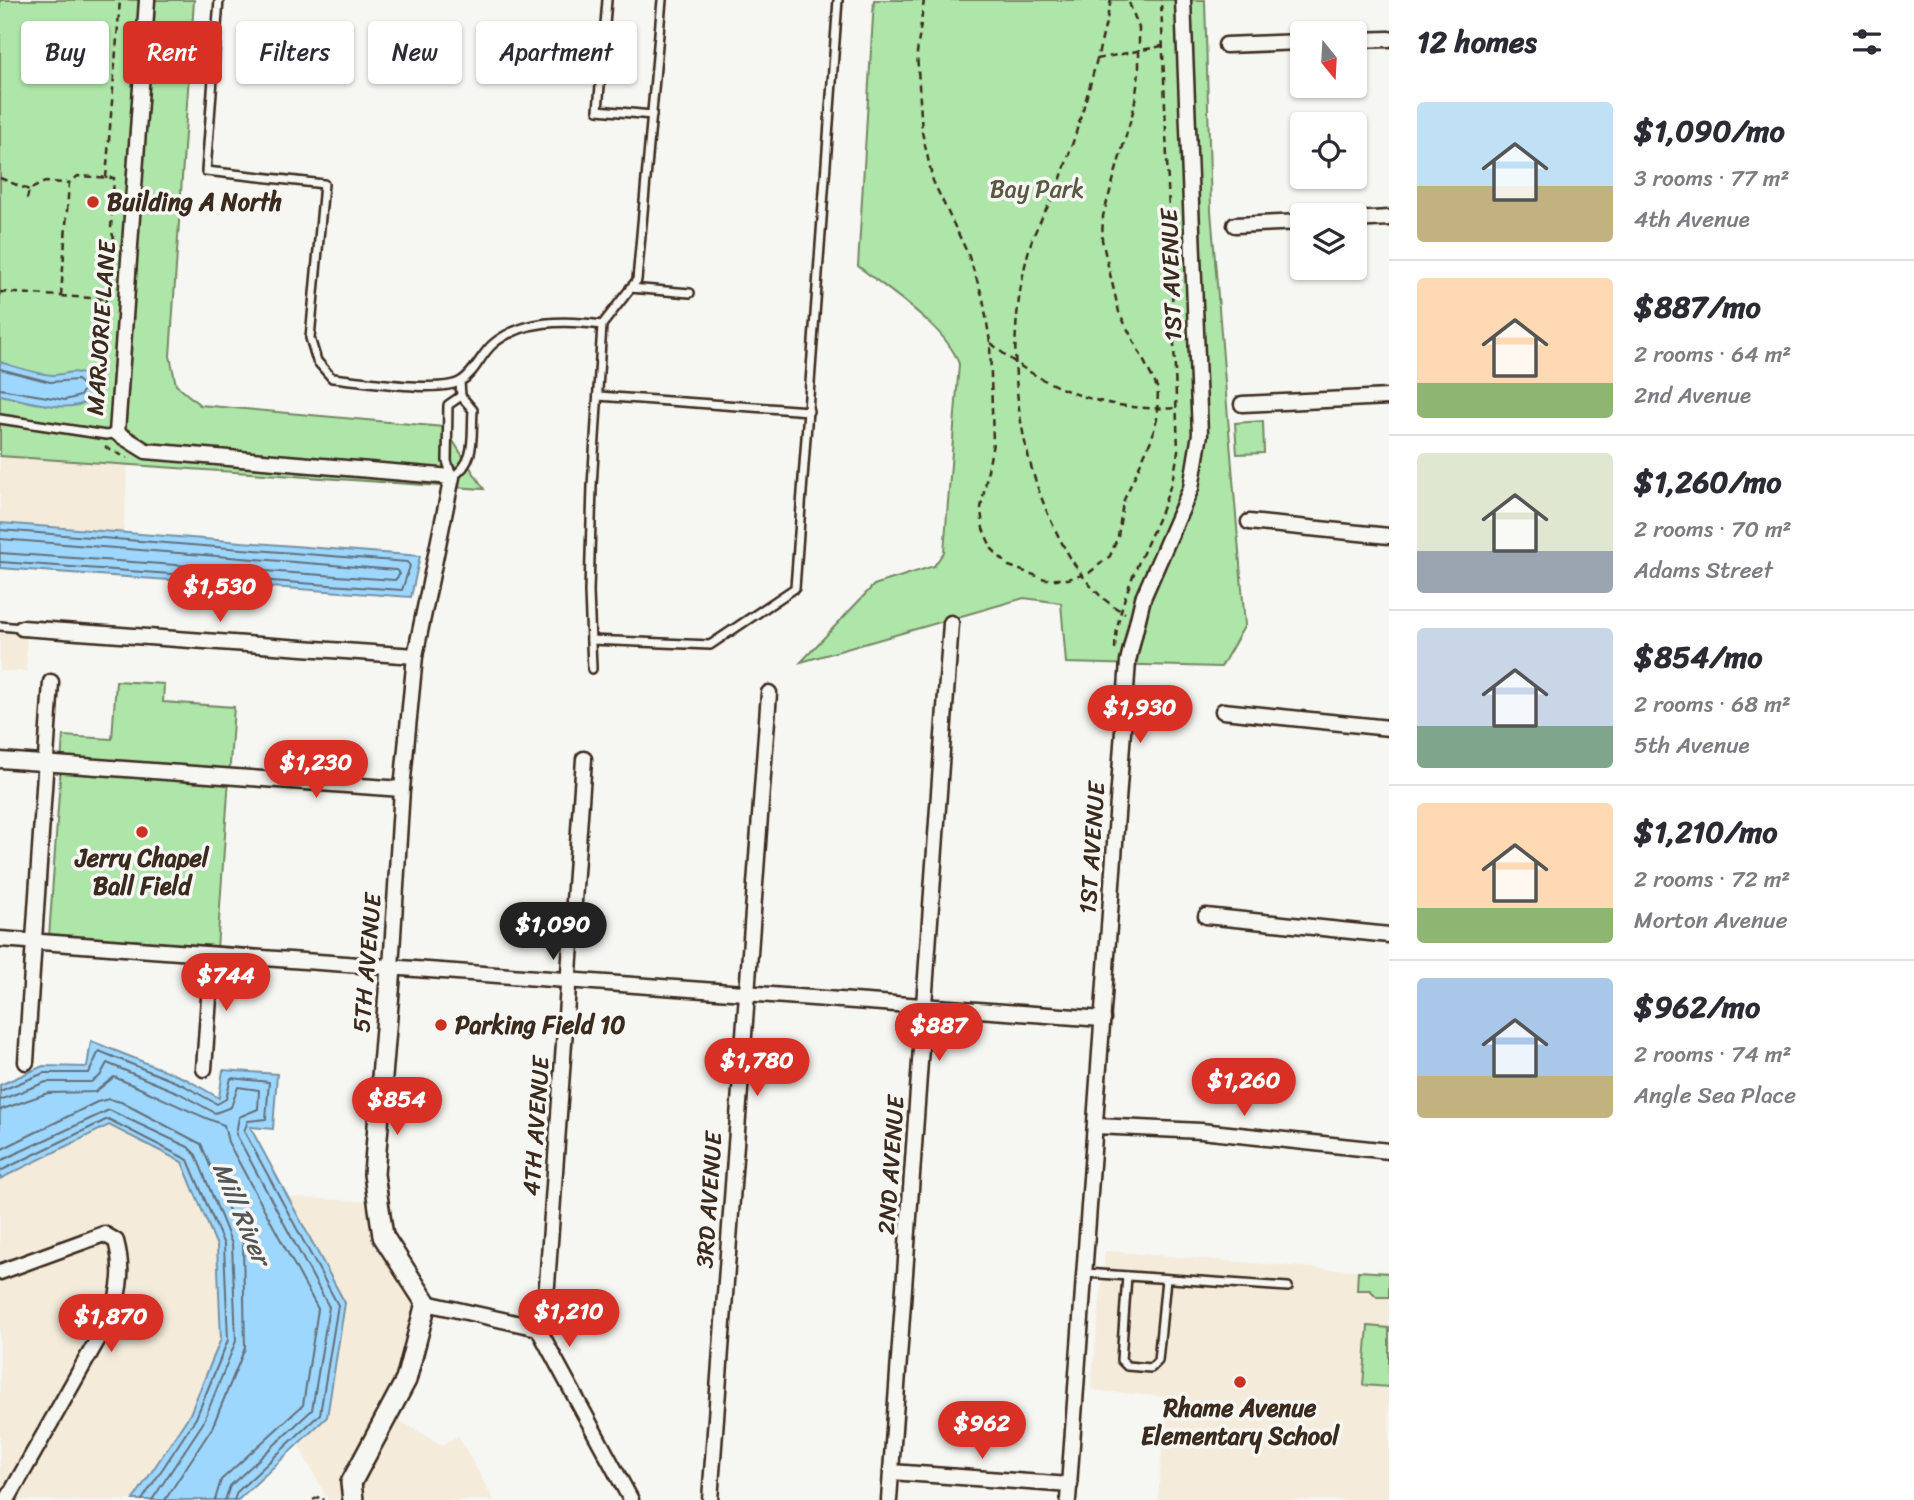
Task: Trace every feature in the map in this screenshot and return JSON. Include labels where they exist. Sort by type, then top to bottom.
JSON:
[{"type":"street","name":"MARJORIE LANE","points":[[147,0],[117,433],[146,451],[450,483]]},
{"type":"street","name":"1ST AVENUE","points":[[1069,1493],[1129,661],[1137,619],[1155,569],[1191,488],[1200,434],[1183,0]]},
{"type":"street","points":[[1367,40],[1389,39]]},
{"type":"street","points":[[1226,45],[1290,42]]},
{"type":"street","points":[[1367,219],[1389,218]]},
{"type":"street","points":[[1235,225],[1290,223]]},
{"type":"street","points":[[1242,404],[1389,397]]},
{"type":"street","name":"5TH AVENUE","points":[[426,1303],[383,1236],[374,1174],[402,789],[415,656],[450,483]]},
{"type":"street","points":[[1250,522],[1389,536]]},
{"type":"street","name":"2ND AVENUE","points":[[889,1500],[951,623]]},
{"type":"street","points":[[22,628],[415,656]]},
{"type":"street","points":[[26,1062],[51,682]]},
{"type":"street","name":"3RD AVENUE","points":[[710,1500],[769,693]]},
{"type":"street","points":[[1223,711],[1389,728]]},
{"type":"street","name":"4TH AVENUE","points":[[538,1328],[547,1285],[584,759]]},
{"type":"street","points":[[0,760],[402,789]]},
{"type":"street","points":[[1206,916],[1389,935]]},
{"type":"street","points":[[0,939],[1103,1019]]},
{"type":"street","points":[[204,1069],[212,955]]},
{"type":"street","points":[[1096,1126],[1201,1131],[1389,1151]]},
{"type":"street","points":[[0,1272],[104,1234],[116,1241],[122,1264],[118,1295],[89,1359],[7,1500]]},
{"type":"street","points":[[353,1500],[351,1483],[406,1380],[426,1303],[538,1328],[631,1500]]},
{"type":"street","points":[[891,1472],[1069,1493]]},
{"type":"lane","points":[[219,0],[206,171],[324,184],[310,338],[317,362],[332,378],[433,387],[460,382],[493,344],[525,327],[567,320],[602,325]]},
{"type":"lane","points":[[607,0],[598,110],[652,115]]},
{"type":"lane","points":[[592,669],[592,486],[602,325],[637,280],[662,0]]},
{"type":"lane","points":[[591,640],[710,645],[795,588],[838,0]]},
{"type":"lane","points":[[631,288],[690,293]]},
{"type":"lane","points":[[450,483],[469,462],[473,410],[461,396],[460,382]]},
{"type":"lane","points":[[450,483],[447,461],[449,405],[461,396]]},
{"type":"lane","points":[[598,396],[809,411]]},
{"type":"lane","points":[[0,419],[106,435],[117,433]]},
{"type":"lane","points":[[0,626],[22,628]]},
{"type":"lane","points":[[1085,1273],[1288,1287]]},
{"type":"lane","points":[[1127,1276],[1121,1360],[1128,1366],[1151,1368],[1158,1361],[1166,1279]]},
{"type":"path","points":[[106,178],[120,0]]},
{"type":"path","points":[[924,0],[917,53],[922,132],[933,181],[968,254],[983,298],[990,342],[993,443],[981,508],[983,529],[992,549],[1009,566],[1027,575],[1056,579],[1083,575],[1101,564],[1115,546],[1123,502],[1152,438],[1158,409],[1158,389],[1119,312],[1102,240],[1103,216],[1134,108],[1139,27],[1128,0]]},
{"type":"path","points":[[1111,0],[1097,59],[1060,181],[1031,244],[1021,285],[1016,365],[1020,420],[1031,465],[1062,542],[1096,593],[1137,619]]},
{"type":"path","points":[[1115,652],[1121,611],[1141,554],[1170,496],[1178,450],[1161,0]]},
{"type":"path","points":[[1097,59],[1162,46]]},
{"type":"path","points":[[0,178],[29,190],[45,182],[69,183],[78,176],[114,178],[111,229],[114,237],[113,250]]},
{"type":"path","points":[[61,296],[69,183]]},
{"type":"path","points":[[27,199],[29,190]]},
{"type":"path","points":[[104,315],[111,277]]},
{"type":"path","points":[[0,292],[106,299]]},
{"type":"path","points":[[990,342],[1016,365],[1069,392],[1124,408],[1177,408]]},
{"type":"path","points":[[313,1500],[321,1496],[324,1500]]},
{"type":"shaded area","points":[[0,456],[128,464],[123,535],[0,523]]},
{"type":"shaded area","points":[[0,624],[27,625],[26,671],[0,671]]},
{"type":"shaded area","points":[[109,1125],[182,1162],[217,1246],[221,1339],[190,1414],[133,1500],[0,1500],[0,1179]]},
{"type":"shaded area","points":[[287,1197],[377,1202],[418,1288],[418,1326],[388,1414],[442,1445],[458,1436],[494,1500],[328,1500],[299,1446],[327,1417]]},
{"type":"shaded area","name":"Rhame Avenue Elementary School","points":[[1105,1251],[1326,1269],[1389,1271],[1389,1500],[1158,1500],[1166,1397],[1091,1390]]},
{"type":"green space","points":[[0,0],[194,0],[193,21],[123,21],[123,84],[188,84],[170,356],[176,385],[200,405],[444,427],[484,489],[0,456]]},
{"type":"green space","name":"Bay Park","points":[[874,0],[1205,0],[1211,211],[1245,625],[1221,667],[1066,663],[1061,603],[1024,598],[801,662],[874,585],[934,566],[944,552],[959,364],[952,350],[930,323],[858,266]]},
{"type":"green space","points":[[1263,421],[1264,453],[1237,454],[1235,423]]},
{"type":"green space","points":[[116,681],[164,684],[163,702],[234,707],[217,949],[49,937],[63,736],[112,739]]},
{"type":"green space","points":[[1358,1271],[1389,1273],[1389,1297],[1377,1297],[1370,1290],[1357,1290]]},
{"type":"green space","points":[[1368,1326],[1389,1328],[1389,1387],[1363,1385]]},
{"type":"water","points":[[0,362],[46,374],[80,373],[90,380],[92,388],[89,398],[80,404],[53,406],[0,395]]},
{"type":"water","points":[[0,523],[420,556],[411,597],[0,568]]},
{"type":"water","name":"Mill River","points":[[91,1041],[186,1079],[219,1098],[223,1070],[277,1074],[273,1129],[250,1127],[345,1303],[327,1417],[238,1500],[133,1500],[190,1414],[221,1339],[217,1246],[182,1162],[109,1125],[0,1179],[0,1085],[43,1066],[87,1067]]},
{"type":"place","name":"Building A North","points":[[93,202]]},
{"type":"place","name":"Jerry Chapel Ball Field","points":[[142,832]]},
{"type":"place","name":"Parking Field 10","points":[[441,1025]]},
{"type":"place","name":"Rhame Avenue Elementary School","points":[[1240,1382]]}]
